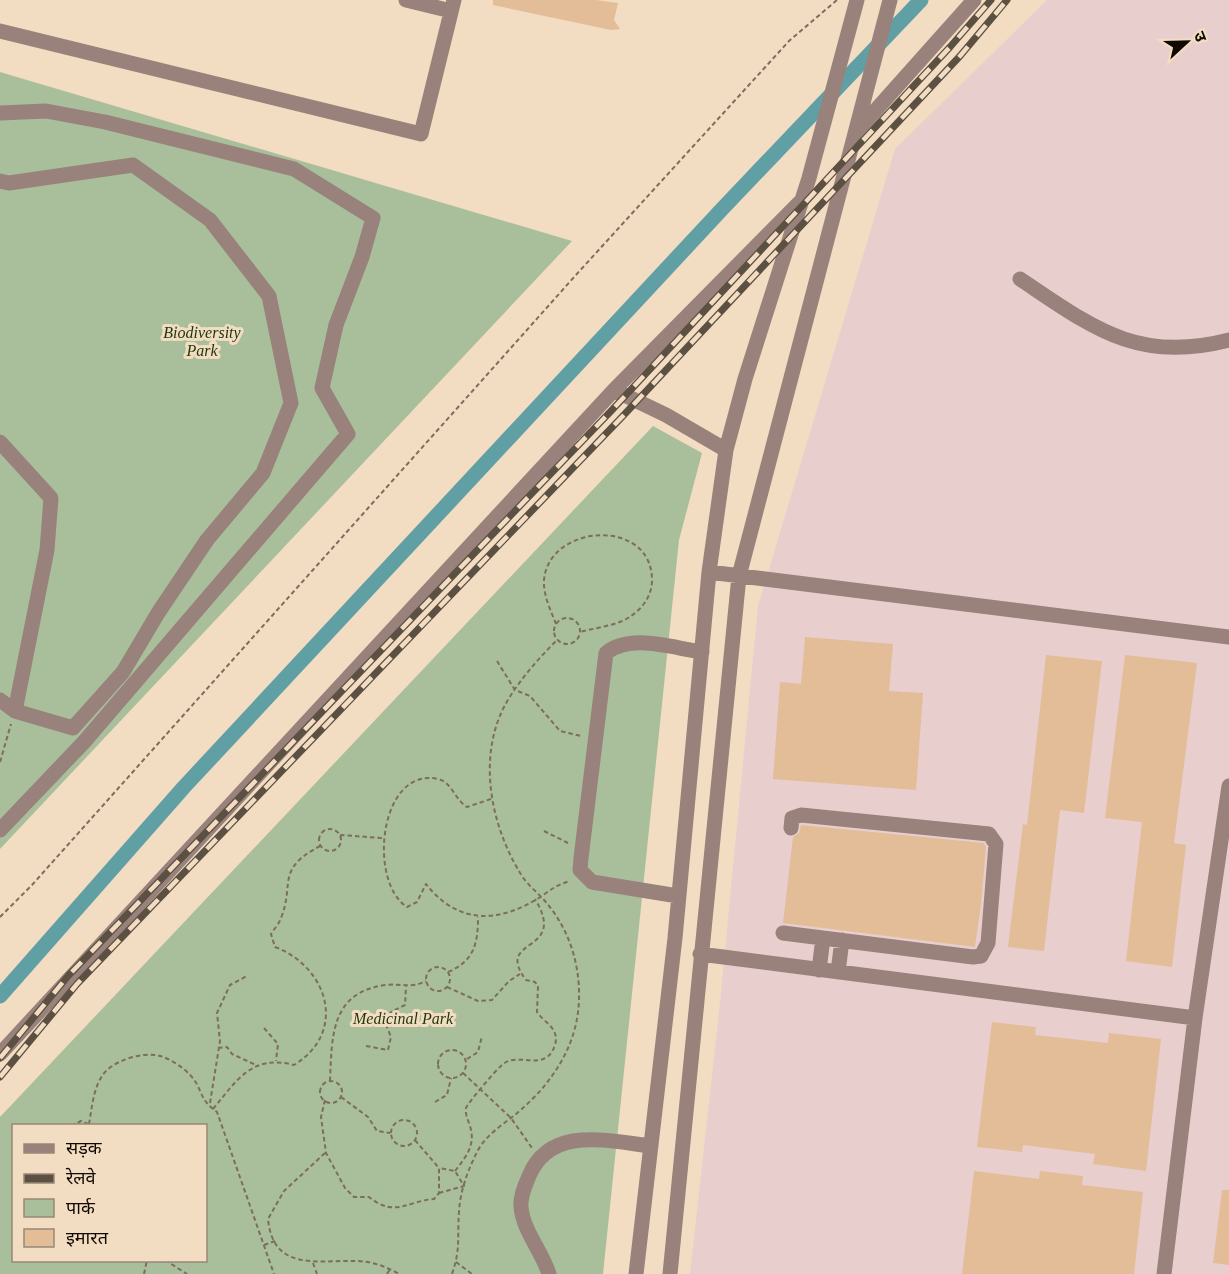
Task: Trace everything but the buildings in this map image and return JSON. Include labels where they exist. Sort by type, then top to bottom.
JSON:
[{"type":"street","points":[[0,31],[421,134],[453,6],[406,0]]},
{"type":"street","points":[[636,1274],[678,896],[710,572],[726,450],[745,380],[809,178],[857,0]]},
{"type":"street","points":[[670,1274],[739,576],[890,0]]},
{"type":"street","points":[[857,126],[974,0]]},
{"type":"street","points":[[0,113],[46,111],[294,169],[374,218],[336,325],[322,387],[348,434],[84,742],[0,830]]},
{"type":"street","points":[[0,181],[9,183],[133,165],[210,220],[269,296],[291,403],[263,473],[207,540],[158,613],[123,672],[73,728],[15,711],[0,700]]},
{"type":"street","points":[[0,1054],[614,390],[801,200]]},
{"type":"street","points":[[1020,279],[1113,337],[1178,350],[1199,348],[1229,340]]},
{"type":"street","points":[[614,390],[666,415],[726,450]]},
{"type":"street","points":[[0,442],[51,498],[47,550],[15,711]]},
{"type":"street","points":[[710,572],[1229,637]]},
{"type":"street","points":[[678,896],[611,886],[584,877],[580,870],[603,662],[606,653],[622,643],[636,642],[702,652]]},
{"type":"street","points":[[1164,1274],[1195,1018],[1229,786]]},
{"type":"street","points":[[783,933],[973,957],[981,956],[988,943],[995,839],[989,834],[801,815],[792,818],[791,828]]},
{"type":"street","points":[[819,970],[823,938]]},
{"type":"street","points":[[838,972],[842,940]]},
{"type":"street","points":[[700,954],[1195,1018]]},
{"type":"street","points":[[549,1274],[526,1225],[521,1206],[522,1193],[539,1159],[549,1149],[576,1140],[651,1146]]},
{"type":"path","points":[[0,917],[32,885],[575,276],[765,67],[789,41],[837,0]]},
{"type":"path","points":[[557,640],[554,632],[556,624],[544,582],[548,564],[562,546],[589,537],[608,535],[635,543],[646,555],[652,571],[652,588],[647,602],[627,619],[580,632]]},
{"type":"path","points":[[556,624],[562,619],[571,619],[578,624],[580,632],[576,640],[569,644],[557,640]]},
{"type":"path","points":[[452,1274],[460,1238],[459,1213],[464,1186],[479,1148],[537,1096],[553,1076],[567,1052],[575,1028],[579,999],[573,950],[562,924],[522,877],[506,845],[491,799],[490,773],[493,749],[502,712],[536,662],[557,640]]},
{"type":"path","points":[[498,661],[515,690],[530,696],[560,731],[595,739]]},
{"type":"path","points":[[0,762],[15,711]]},
{"type":"path","points":[[491,799],[467,807],[457,799],[444,781],[425,778],[406,786],[391,807],[383,838],[384,869],[400,902],[407,906],[417,902],[426,884],[448,906],[478,917],[502,914],[541,897],[563,883],[584,877]]},
{"type":"path","points":[[324,829],[335,829],[340,835],[341,843],[337,849],[326,850],[320,846],[318,838],[324,829]]},
{"type":"path","points":[[544,831],[582,850]]},
{"type":"path","points":[[340,835],[383,838]]},
{"type":"path","points":[[213,1109],[241,1075],[256,1065],[276,1062],[294,1065],[304,1059],[320,1038],[325,1026],[324,994],[317,978],[291,953],[275,947],[271,934],[281,919],[287,879],[293,867],[301,857],[320,846]]},
{"type":"path","points":[[455,1171],[469,1153],[472,1143],[466,1107],[503,1064],[519,1059],[537,1062],[546,1058],[555,1043],[556,1034],[552,1026],[537,1012],[538,986],[535,982],[526,980],[521,974],[518,955],[523,948],[542,935],[545,926],[543,913],[535,899]]},
{"type":"path","points":[[447,972],[460,966],[476,948],[478,917]]},
{"type":"path","points":[[441,967],[447,972],[450,979],[447,987],[440,991],[433,990],[426,981],[427,973],[433,968],[441,967]]},
{"type":"path","points":[[447,987],[478,1001],[492,1000],[509,981],[521,974]]},
{"type":"path","points":[[209,1104],[218,1048],[217,1013],[230,985],[247,976]]},
{"type":"path","points":[[330,1081],[335,1022],[344,1007],[370,989],[392,984],[417,986],[426,981]]},
{"type":"path","points":[[366,1046],[388,1050],[391,1037],[385,1022],[391,1012],[405,1005],[406,986]]},
{"type":"path","points":[[264,1028],[278,1044],[276,1062]]},
{"type":"path","points":[[463,1073],[466,1059],[478,1052],[482,1036]]},
{"type":"path","points":[[218,1048],[227,1047],[232,1054],[256,1065]]},
{"type":"path","points":[[463,1073],[451,1078],[442,1074],[438,1066],[442,1053],[456,1049],[466,1059]]},
{"type":"path","points":[[89,1124],[96,1086],[103,1073],[112,1065],[139,1056],[160,1055],[192,1077],[202,1100],[217,1112],[274,1274]]},
{"type":"path","points":[[463,1073],[483,1089],[511,1118],[539,1159]]},
{"type":"path","points":[[435,1102],[447,1095],[451,1078]]},
{"type":"path","points":[[341,1097],[341,1087],[336,1082],[330,1081],[323,1084],[321,1091],[325,1100],[321,1117],[326,1153],[345,1188],[354,1197],[369,1197],[381,1206],[396,1207],[435,1199],[439,1193],[439,1168],[433,1158],[414,1139]]},
{"type":"path","points":[[325,1100],[332,1102],[341,1097]]},
{"type":"path","points":[[341,1097],[368,1117],[377,1131],[391,1133]]},
{"type":"path","points":[[409,1121],[416,1131],[414,1139],[408,1145],[400,1145],[393,1141],[391,1133],[397,1122],[409,1121]]},
{"type":"path","points":[[326,1153],[284,1191],[268,1219],[274,1241],[294,1259],[314,1263],[372,1262],[399,1274]]},
{"type":"path","points":[[439,1168],[455,1171],[464,1186]]},
{"type":"path","points":[[439,1193],[464,1186]]},
{"type":"path","points":[[264,1245],[274,1241]]},
{"type":"path","points":[[168,1262],[187,1274]]},
{"type":"path","points":[[456,1262],[472,1274]]},
{"type":"path","points":[[314,1263],[316,1274]]},
{"type":"path","points":[[387,1274],[390,1269]]},
{"type":"shaded area","points":[[1047,0],[1229,0],[1229,1274],[690,1274],[720,1003],[758,606],[895,149]]},
{"type":"green space","name":"Biodiversity Park","points":[[0,72],[572,241],[0,849]]},
{"type":"green space","name":"Medicinal Park","points":[[653,426],[702,453],[679,540],[603,1274],[0,1274],[0,1117]]},
{"type":"waterway","points":[[0,996],[184,787],[723,208],[921,0]]},
{"type":"railway","points":[[0,1058],[68,976],[612,410],[991,0]]},
{"type":"railway","points":[[0,1077],[77,984],[621,418],[960,56],[1007,0]]}]
